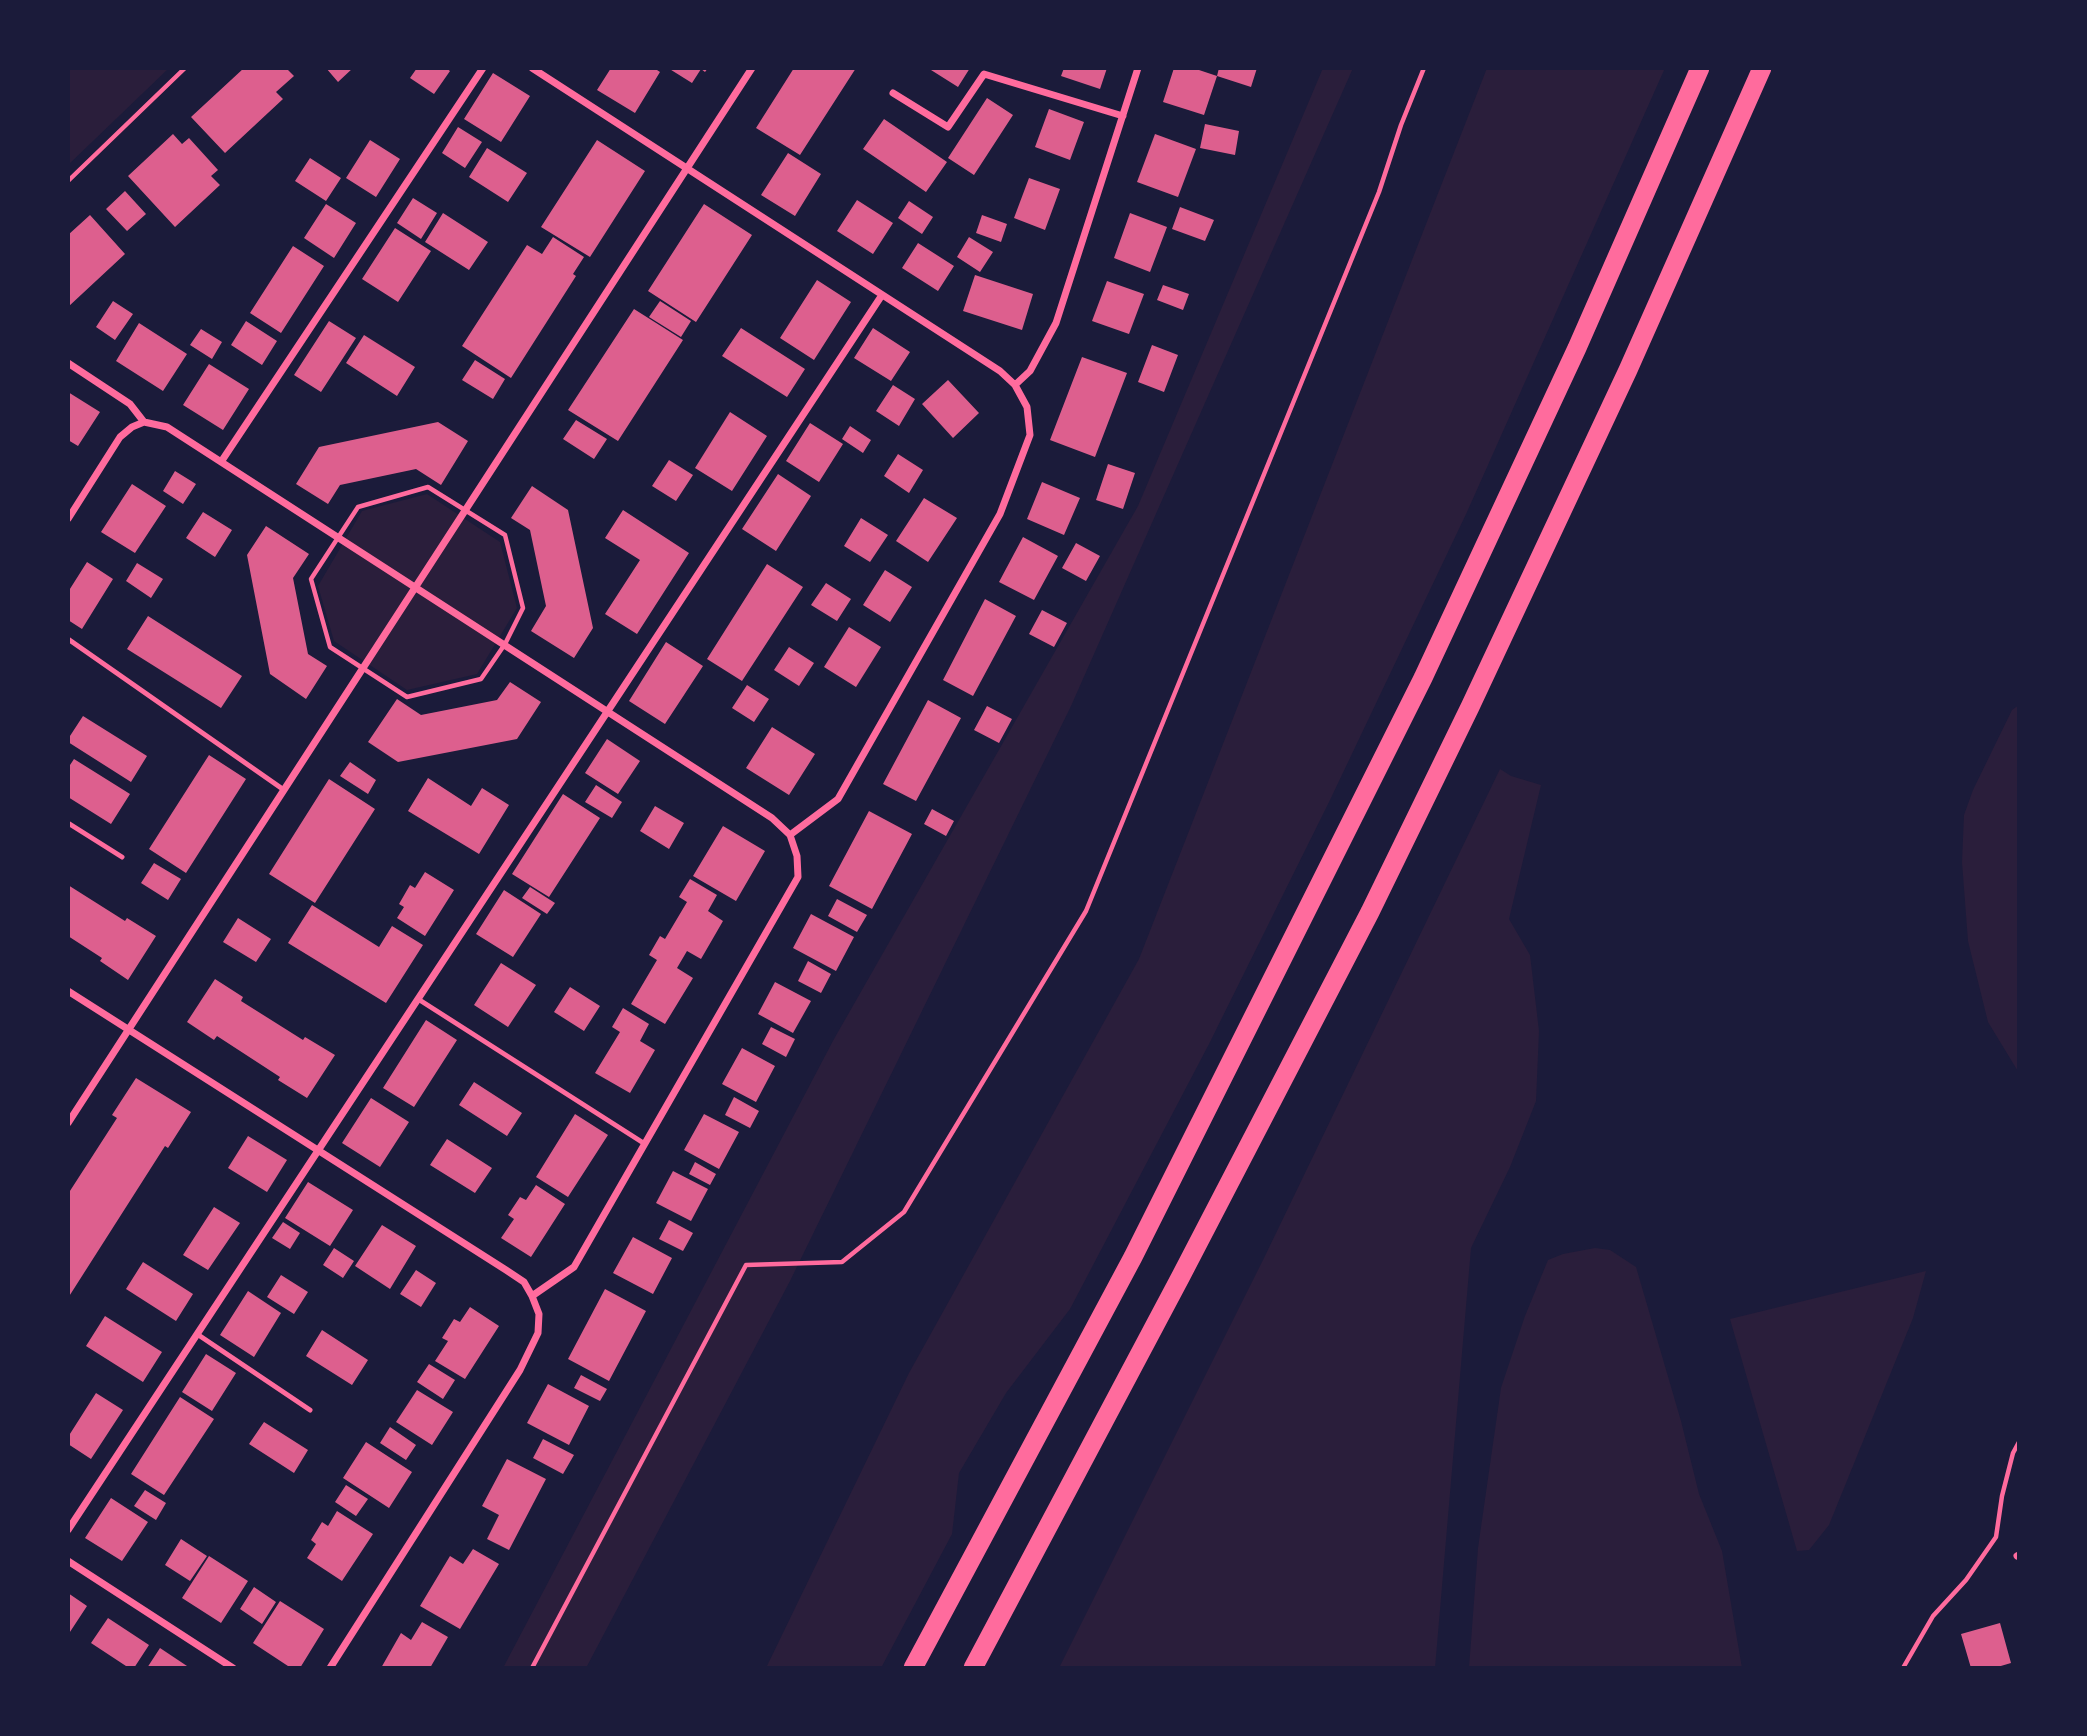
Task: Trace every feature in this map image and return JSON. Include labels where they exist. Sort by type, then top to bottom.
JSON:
[{"type":"highway","points":[[913,1668],[1133,1257],[1423,678],[1577,348],[1700,68]]},
{"type":"highway","points":[[973,1668],[1370,912],[1470,707],[1622,382],[1762,68]]},
{"type":"street","points":[[221,461],[483,68]]},
{"type":"street","points":[[532,68],[1000,371],[1015,385],[1027,407],[1030,435],[1000,514],[838,799],[790,835]]},
{"type":"street","points":[[68,1123],[752,68]]},
{"type":"street","points":[[1015,385],[1030,370],[1056,323],[1138,68]]},
{"type":"street","points":[[893,93],[948,127],[984,74],[1123,116]]},
{"type":"street","points":[[68,1531],[881,295]]},
{"type":"street","points":[[68,363],[130,404],[144,422]]},
{"type":"street","points":[[68,519],[120,437],[132,427],[144,422],[167,427],[772,818],[790,835],[797,856],[798,877],[574,1267],[532,1296]]},
{"type":"street","points":[[68,991],[524,1282],[539,1314],[538,1333],[520,1370],[330,1668]]},
{"type":"street","points":[[68,1561],[233,1668]]},
{"type":"lane","points":[[68,639],[284,790]]},
{"type":"lane","points":[[68,823],[122,857]]},
{"type":"lane","points":[[418,999],[645,1144]]},
{"type":"lane","points":[[198,1334],[310,1410]]},
{"type":"path","points":[[68,181],[186,68]]},
{"type":"path","points":[[532,1668],[746,1265],[842,1262],[904,1212],[1086,911],[1378,192],[1424,68]]},
{"type":"path","points":[[1903,1668],[1933,1616],[1966,1580],[1996,1537],[2002,1496],[2013,1454],[2019,1442]]},
{"type":"shaded area","points":[[68,68],[169,68],[68,165]]},
{"type":"shaded area","points":[[1323,68],[1353,68],[1071,706],[790,1281],[586,1668],[503,1668],[834,1039],[1138,506]]},
{"type":"shaded area","points":[[1487,68],[1665,68],[1467,512],[1330,800],[1209,1044],[1070,1309],[1006,1393],[959,1473],[952,1534],[881,1668],[766,1668],[909,1373],[1139,959]]},
{"type":"shaded area","points":[[427,494],[500,542],[517,608],[477,674],[407,690],[334,641],[318,586],[362,511]]},
{"type":"shaded area","points":[[2019,705],[2019,1073],[1988,1022],[1968,941],[1962,862],[1964,815],[1973,790],[2012,710]]},
{"type":"shaded area","points":[[1500,769],[1511,776],[1541,785],[1509,919],[1530,955],[1539,1031],[1536,1101],[1510,1167],[1471,1248],[1435,1668],[1059,1668],[1264,1258]]},
{"type":"shaded area","points":[[1595,1248],[1610,1250],[1636,1267],[1681,1421],[1699,1494],[1722,1551],[1742,1668],[1469,1668],[1478,1548],[1501,1388],[1525,1316],[1548,1260],[1563,1254]]},
{"type":"shaded area","points":[[1926,1271],[1913,1318],[1829,1525],[1809,1550],[1797,1551],[1730,1319]]},
{"type":"building","points":[[244,68],[286,68],[294,76],[276,92],[283,99],[225,153],[191,117]]},
{"type":"building","points":[[326,68],[353,68],[338,82]]},
{"type":"building","points":[[417,68],[446,68],[450,71],[434,94],[410,78]]},
{"type":"building","points":[[611,68],[654,68],[660,72],[635,113],[597,90]]},
{"type":"building","points":[[668,68],[708,68],[705,72],[701,69],[692,83]]},
{"type":"building","points":[[794,68],[856,68],[800,155],[756,128]]},
{"type":"building","points":[[970,68],[958,87],[931,70]]},
{"type":"building","points":[[1064,68],[1107,68],[1100,89],[1061,76]]},
{"type":"building","points":[[1174,68],[1193,68],[1217,76],[1204,115],[1163,102]]},
{"type":"building","points":[[1219,68],[1257,68],[1251,87],[1217,76]]},
{"type":"building","points":[[493,73],[530,96],[501,142],[464,119]]},
{"type":"building","points":[[987,98],[1013,115],[974,175],[948,158]]},
{"type":"building","points":[[1049,109],[1084,122],[1070,160],[1035,147]]},
{"type":"building","points":[[884,119],[947,162],[926,192],[863,149]]},
{"type":"building","points":[[1205,124],[1239,131],[1235,155],[1200,148]]},
{"type":"building","points":[[458,127],[482,142],[465,168],[442,153]]},
{"type":"building","points":[[173,134],[182,144],[189,138],[218,170],[211,176],[220,185],[175,227],[128,176]]},
{"type":"building","points":[[1155,134],[1196,149],[1178,197],[1137,182]]},
{"type":"building","points":[[370,140],[400,159],[376,197],[346,178]]},
{"type":"building","points":[[597,140],[645,171],[590,257],[541,227]]},
{"type":"building","points":[[487,148],[527,173],[508,202],[469,177]]},
{"type":"building","points":[[788,153],[821,174],[795,216],[761,195]]},
{"type":"building","points":[[310,158],[341,178],[326,201],[295,181]]},
{"type":"building","points":[[1029,178],[1060,189],[1045,230],[1014,218]]},
{"type":"building","points":[[125,191],[146,214],[127,231],[106,209]]},
{"type":"building","points":[[413,198],[437,213],[421,239],[397,223]]},
{"type":"building","points":[[857,200],[893,223],[873,254],[837,231]]},
{"type":"building","points":[[909,201],[933,217],[922,234],[898,218]]},
{"type":"building","points":[[326,204],[356,223],[334,258],[304,238]]},
{"type":"building","points":[[704,204],[752,235],[696,322],[648,291]]},
{"type":"building","points":[[1180,207],[1214,220],[1205,241],[1172,229]]},
{"type":"building","points":[[443,213],[488,242],[469,270],[425,242]]},
{"type":"building","points":[[1130,213],[1167,227],[1150,272],[1114,258]]},
{"type":"building","points":[[90,215],[125,254],[68,307],[68,235]]},
{"type":"building","points":[[982,215],[1007,224],[1001,242],[976,233]]},
{"type":"building","points":[[395,228],[431,251],[398,302],[362,279]]},
{"type":"building","points":[[553,237],[584,257],[573,274],[576,276],[511,378],[462,346],[527,245],[542,254]]},
{"type":"building","points":[[969,237],[993,252],[980,272],[957,257]]},
{"type":"building","points":[[918,243],[954,266],[938,291],[902,268]]},
{"type":"building","points":[[293,246],[324,266],[281,333],[250,313]]},
{"type":"building","points":[[975,275],[1033,294],[1022,330],[963,311]]},
{"type":"building","points":[[817,280],[851,302],[814,360],[780,338]]},
{"type":"building","points":[[1107,281],[1144,294],[1129,334],[1092,321]]},
{"type":"building","points":[[1163,285],[1189,294],[1183,310],[1157,300]]},
{"type":"building","points":[[113,301],[133,314],[115,340],[96,327]]},
{"type":"building","points":[[660,301],[691,321],[681,337],[649,317]]},
{"type":"building","points":[[634,309],[683,340],[618,441],[568,410]]},
{"type":"building","points":[[246,321],[277,341],[262,365],[231,345]]},
{"type":"building","points":[[329,321],[356,338],[321,392],[294,375]]},
{"type":"building","points":[[139,323],[187,354],[163,391],[116,361]]},
{"type":"building","points":[[741,328],[805,369],[787,397],[722,356]]},
{"type":"building","points":[[873,328],[910,352],[891,381],[854,358]]},
{"type":"building","points":[[201,329],[222,342],[212,359],[190,345]]},
{"type":"building","points":[[364,335],[415,367],[397,396],[346,363]]},
{"type":"building","points":[[1152,345],[1178,355],[1164,392],[1138,382]]},
{"type":"building","points":[[1082,357],[1127,373],[1095,457],[1050,440]]},
{"type":"building","points":[[475,360],[505,379],[493,399],[462,380]]},
{"type":"building","points":[[209,364],[249,389],[223,430],[183,405]]},
{"type":"building","points":[[948,380],[979,413],[953,438],[922,404]]},
{"type":"building","points":[[893,385],[915,399],[899,426],[876,411]]},
{"type":"building","points":[[68,392],[100,412],[78,446],[68,440]]},
{"type":"building","points":[[730,412],[767,436],[732,491],[695,468]]},
{"type":"building","points":[[576,420],[607,439],[594,459],[563,439]]},
{"type":"building","points":[[438,422],[468,441],[441,485],[416,469],[340,485],[328,504],[296,484],[319,447]]},
{"type":"building","points":[[810,423],[843,444],[819,482],[786,461]]},
{"type":"building","points":[[850,426],[871,440],[863,453],[842,439]]},
{"type":"building","points":[[898,454],[923,470],[909,493],[884,476]]},
{"type":"building","points":[[669,460],[693,475],[676,501],[652,486]]},
{"type":"building","points":[[1108,464],[1135,473],[1123,509],[1096,500]]},
{"type":"building","points":[[175,471],[196,484],[183,504],[163,491]]},
{"type":"building","points":[[778,474],[811,496],[776,551],[742,529]]},
{"type":"building","points":[[1042,482],[1080,498],[1064,535],[1027,519]]},
{"type":"building","points":[[132,484],[166,506],[135,553],[101,532]]},
{"type":"building","points":[[532,486],[568,510],[593,628],[574,658],[531,631],[546,606],[530,530],[511,518]]},
{"type":"building","points":[[924,498],[957,518],[928,562],[896,541]]},
{"type":"building","points":[[623,510],[689,553],[637,634],[605,614],[640,560],[605,538]]},
{"type":"building","points":[[203,512],[232,530],[215,557],[186,538]]},
{"type":"building","points":[[861,518],[888,535],[870,562],[844,546]]},
{"type":"building","points":[[266,526],[309,554],[293,578],[308,654],[327,666],[306,699],[270,674],[247,555]]},
{"type":"building","points":[[1023,537],[1058,556],[1034,600],[999,582]]},
{"type":"building","points":[[1076,543],[1100,556],[1086,581],[1062,568]]},
{"type":"building","points":[[87,562],[113,579],[82,629],[68,620],[68,592]]},
{"type":"building","points":[[137,563],[163,579],[151,598],[126,581]]},
{"type":"building","points":[[767,564],[803,587],[742,681],[707,659]]},
{"type":"building","points":[[885,570],[912,587],[890,622],[863,605]]},
{"type":"building","points":[[826,583],[851,599],[837,621],[811,605]]},
{"type":"building","points":[[985,599],[1016,616],[973,696],[943,680]]},
{"type":"building","points":[[1042,610],[1067,623],[1054,647],[1029,634]]},
{"type":"building","points":[[148,616],[242,676],[221,708],[127,649]]},
{"type":"building","points":[[849,627],[881,647],[856,687],[824,667]]},
{"type":"building","points":[[666,642],[703,666],[665,724],[629,701]]},
{"type":"building","points":[[789,647],[814,663],[799,686],[774,670]]},
{"type":"building","points":[[510,682],[541,702],[517,739],[398,762],[368,742],[397,699],[421,715],[497,700]]},
{"type":"building","points":[[747,685],[769,699],[754,722],[732,708]]},
{"type":"building","points":[[928,700],[961,718],[916,801],[883,784]]},
{"type":"building","points":[[987,706],[1012,719],[999,743],[974,730]]},
{"type":"building","points":[[83,716],[147,756],[131,782],[68,742]]},
{"type":"building","points":[[772,727],[815,754],[789,795],[746,768]]},
{"type":"building","points":[[607,739],[640,761],[618,794],[585,773]]},
{"type":"building","points":[[209,755],[246,779],[186,873],[149,849]]},
{"type":"building","points":[[74,759],[130,794],[111,824],[68,797],[68,768]]},
{"type":"building","points":[[350,762],[376,780],[368,794],[340,776]]},
{"type":"building","points":[[428,778],[471,806],[482,788],[509,805],[479,854],[408,811]]},
{"type":"building","points":[[329,779],[375,809],[315,903],[269,874]]},
{"type":"building","points":[[596,785],[622,802],[612,818],[585,802]]},
{"type":"building","points":[[563,794],[600,818],[549,897],[512,874]]},
{"type":"building","points":[[655,806],[684,823],[669,849],[640,831]]},
{"type":"building","points":[[932,809],[954,821],[946,836],[924,824]]},
{"type":"building","points":[[869,811],[912,834],[872,909],[829,886]]},
{"type":"building","points":[[723,826],[765,851],[736,901],[693,876]]},
{"type":"building","points":[[154,863],[181,879],[168,900],[141,883]]},
{"type":"building","points":[[425,872],[454,890],[425,936],[397,918],[404,907],[399,904],[410,885],[415,888]]},
{"type":"building","points":[[690,879],[717,895],[708,911],[723,921],[701,959],[687,951],[677,968],[693,978],[665,1024],[631,1004],[657,960],[649,955],[660,936],[665,939],[687,902],[679,897]]},
{"type":"building","points":[[68,885],[125,921],[127,918],[156,936],[128,980],[100,961],[102,958],[68,936]]},
{"type":"building","points":[[530,887],[555,903],[547,914],[522,898]]},
{"type":"building","points":[[504,890],[541,914],[513,957],[476,934]]},
{"type":"building","points":[[837,899],[867,915],[857,932],[828,916]]},
{"type":"building","points":[[312,905],[379,947],[392,926],[423,945],[386,1003],[288,943]]},
{"type":"building","points":[[811,914],[854,937],[836,971],[793,948]]},
{"type":"building","points":[[238,918],[271,939],[256,962],[223,942]]},
{"type":"building","points":[[808,961],[831,974],[821,993],[798,981]]},
{"type":"building","points":[[501,963],[536,985],[508,1027],[474,1005]]},
{"type":"building","points":[[215,979],[243,997],[241,1001],[303,1040],[305,1037],[335,1055],[307,1098],[217,1036],[214,1040],[187,1022]]},
{"type":"building","points":[[775,982],[811,1001],[793,1033],[758,1014]]},
{"type":"building","points":[[570,987],[600,1006],[584,1031],[554,1012]]},
{"type":"building","points":[[623,1008],[649,1024],[640,1041],[655,1050],[630,1093],[595,1073],[620,1032],[612,1027]]},
{"type":"building","points":[[426,1020],[457,1040],[414,1107],[383,1088]]},
{"type":"building","points":[[771,1027],[795,1039],[786,1057],[762,1044]]},
{"type":"building","points":[[742,1048],[775,1066],[756,1102],[722,1084]]},
{"type":"building","points":[[136,1078],[191,1112],[168,1148],[165,1146],[68,1298],[68,1194],[117,1118],[112,1115]]},
{"type":"building","points":[[474,1082],[522,1113],[507,1136],[459,1105]]},
{"type":"building","points":[[734,1097],[759,1111],[750,1128],[725,1115]]},
{"type":"building","points":[[371,1098],[409,1122],[380,1167],[342,1143]]},
{"type":"building","points":[[575,1114],[608,1135],[568,1197],[536,1177]]},
{"type":"building","points":[[704,1114],[739,1132],[719,1169],[684,1150]]},
{"type":"building","points":[[248,1136],[287,1160],[267,1192],[228,1168]]},
{"type":"building","points":[[447,1139],[492,1168],[475,1193],[430,1165]]},
{"type":"building","points":[[695,1162],[716,1174],[710,1185],[689,1174]]},
{"type":"building","points":[[673,1171],[708,1189],[691,1221],[656,1203]]},
{"type":"building","points":[[308,1182],[353,1210],[330,1246],[285,1218]]},
{"type":"building","points":[[536,1185],[565,1204],[531,1257],[501,1238],[514,1219],[508,1215],[520,1197],[526,1200]]},
{"type":"building","points":[[214,1207],[240,1223],[208,1270],[183,1255]]},
{"type":"building","points":[[669,1220],[693,1233],[683,1251],[659,1239]]},
{"type":"building","points":[[283,1222],[300,1233],[290,1249],[272,1238]]},
{"type":"building","points":[[382,1225],[416,1246],[390,1289],[355,1266]]},
{"type":"building","points":[[633,1237],[672,1258],[653,1294],[613,1273]]},
{"type":"building","points":[[334,1248],[354,1261],[343,1278],[323,1265]]},
{"type":"building","points":[[143,1262],[193,1294],[176,1321],[126,1289]]},
{"type":"building","points":[[416,1270],[436,1283],[421,1307],[400,1294]]},
{"type":"building","points":[[281,1275],[308,1292],[294,1314],[267,1297]]},
{"type":"building","points":[[605,1289],[646,1311],[609,1381],[568,1359]]},
{"type":"building","points":[[248,1291],[281,1313],[254,1357],[220,1335]]},
{"type":"building","points":[[470,1307],[499,1326],[465,1379],[435,1361],[448,1341],[442,1338],[454,1319],[460,1322]]},
{"type":"building","points":[[105,1316],[162,1352],[143,1382],[86,1346]]},
{"type":"building","points":[[322,1330],[368,1360],[352,1385],[306,1356]]},
{"type":"building","points":[[206,1354],[236,1373],[212,1411],[182,1392]]},
{"type":"building","points":[[429,1364],[455,1380],[443,1399],[417,1382]]},
{"type":"building","points":[[581,1375],[607,1389],[600,1401],[574,1388]]},
{"type":"building","points":[[548,1384],[589,1406],[569,1445],[527,1423]]},
{"type":"building","points":[[417,1390],[453,1412],[432,1445],[396,1422]]},
{"type":"building","points":[[96,1393],[123,1410],[91,1459],[68,1444],[68,1437]]},
{"type":"building","points":[[180,1397],[214,1419],[164,1495],[131,1474]]},
{"type":"building","points":[[264,1422],[308,1450],[294,1473],[249,1444]]},
{"type":"building","points":[[390,1427],[416,1445],[406,1460],[380,1443]]},
{"type":"building","points":[[543,1439],[574,1455],[563,1474],[533,1458]]},
{"type":"building","points":[[366,1442],[412,1472],[389,1508],[343,1478]]},
{"type":"building","points":[[507,1459],[546,1479],[509,1550],[487,1539],[499,1515],[482,1506]]},
{"type":"building","points":[[346,1485],[368,1499],[356,1516],[335,1502]]},
{"type":"building","points":[[145,1490],[166,1503],[156,1520],[134,1506]]},
{"type":"building","points":[[111,1498],[148,1522],[122,1561],[85,1538]]},
{"type":"building","points":[[337,1511],[373,1534],[342,1581],[307,1558],[316,1544],[311,1540],[322,1522],[328,1526]]},
{"type":"building","points":[[181,1539],[207,1556],[190,1581],[165,1565]]},
{"type":"building","points":[[473,1549],[499,1564],[460,1629],[420,1606],[450,1556],[463,1564]]},
{"type":"building","points":[[209,1556],[248,1581],[221,1623],[182,1598]]},
{"type":"building","points":[[254,1587],[276,1602],[262,1624],[240,1609]]},
{"type":"building","points":[[68,1593],[87,1606],[68,1635]]},
{"type":"building","points":[[280,1601],[324,1629],[300,1668],[291,1668],[253,1643]]},
{"type":"building","points":[[108,1618],[149,1645],[134,1668],[129,1668],[91,1643]]},
{"type":"building","points":[[422,1622],[448,1637],[430,1668],[381,1668],[401,1633],[411,1640]]},
{"type":"building","points":[[2000,1623],[2011,1663],[1994,1668],[1971,1668],[1961,1634]]},
{"type":"building","points":[[160,1648],[190,1668],[147,1668]]}]
